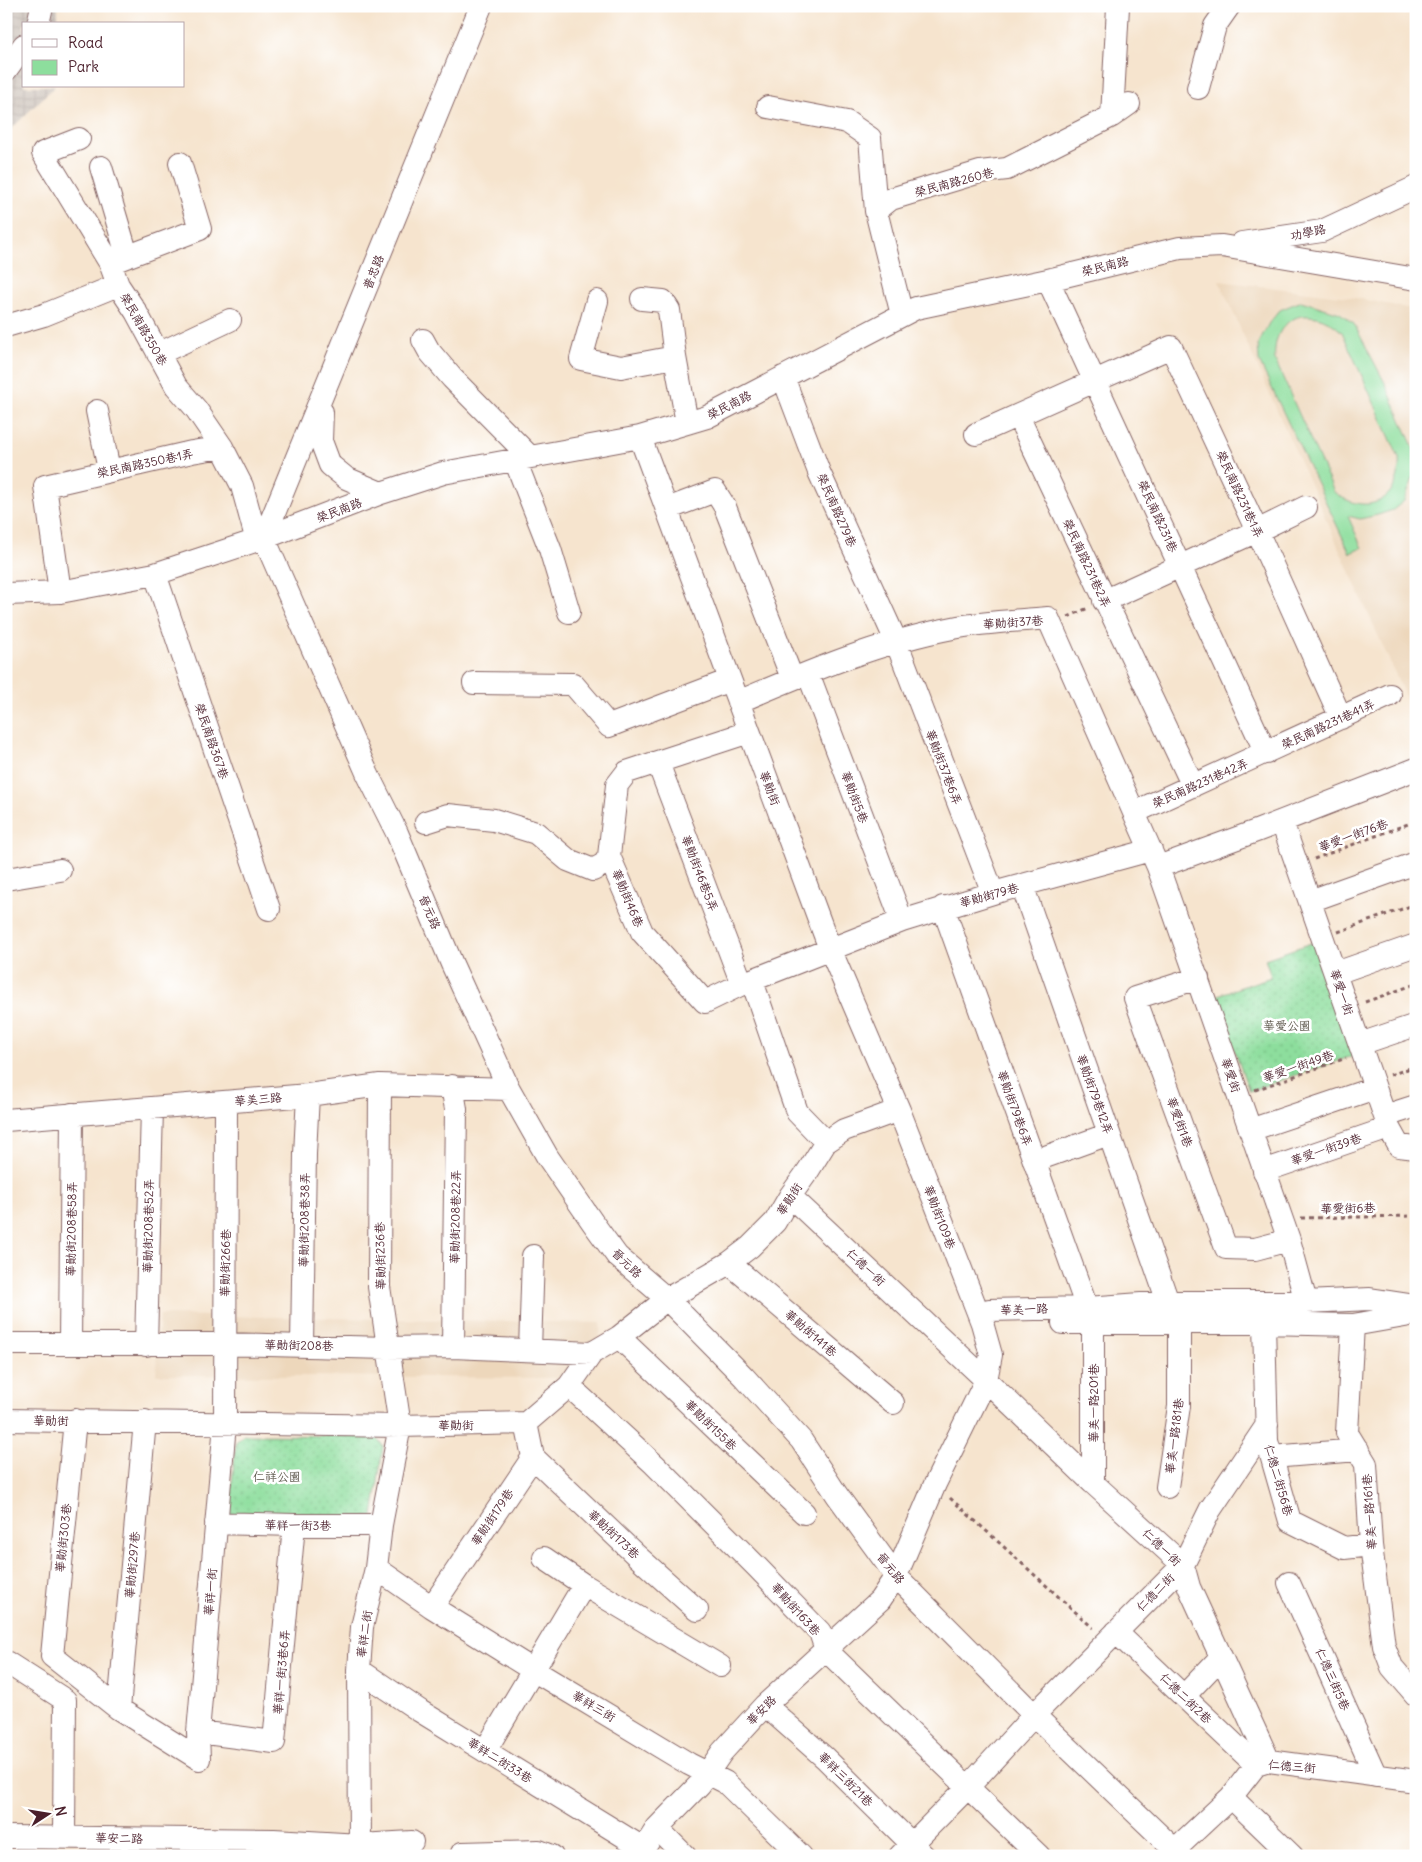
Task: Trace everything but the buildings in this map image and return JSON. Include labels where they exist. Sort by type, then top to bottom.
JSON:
[{"type":"street","points":[[38,22],[42,6]]},
{"type":"street","name":"普忠路","points":[[261,539],[324,394],[481,6]]},
{"type":"street","points":[[1198,88],[1215,26],[1229,6]]},
{"type":"street","name":"榮民南路260巷","points":[[876,211],[891,199],[980,172],[1007,169],[1121,110],[1118,7]]},
{"type":"street","points":[[6,70],[22,48]]},
{"type":"street","points":[[768,107],[847,122],[870,138],[876,211],[902,315]]},
{"type":"street","name":"榮民南路350巷","points":[[79,139],[44,153],[119,259],[118,285],[136,312],[176,386],[196,409],[222,447],[242,486],[261,539]]},
{"type":"street","points":[[101,167],[119,259],[200,229],[180,163]]},
{"type":"street","name":"功學路","points":[[1222,246],[1322,231],[1416,187]]},
{"type":"street","name":"榮民南路","points":[[6,594],[60,592],[155,574],[261,539],[381,493],[443,473],[640,437],[707,417],[916,308],[1048,280],[1180,248],[1222,246],[1416,279]]},
{"type":"street","name":"榮民南路231巷","points":[[1048,280],[1266,753]]},
{"type":"street","points":[[6,326],[44,315],[118,285]]},
{"type":"street","points":[[642,299],[663,301],[669,310],[687,423]]},
{"type":"street","points":[[597,301],[581,359],[621,367],[675,357]]},
{"type":"street","points":[[158,354],[230,320]]},
{"type":"street","points":[[422,340],[452,378],[523,458],[569,612]]},
{"type":"street","name":"榮民南路231巷1弄","points":[[1094,381],[1171,347],[1257,531],[1341,718]]},
{"type":"street","name":"榮民南路279巷","points":[[783,377],[819,472],[896,641]]},
{"type":"street","points":[[976,434],[1094,381]]},
{"type":"street","points":[[324,394],[321,441],[330,465],[346,478],[381,493]]},
{"type":"street","points":[[96,411],[109,470]]},
{"type":"street","name":"榮民南路231巷2弄","points":[[1018,416],[1193,786]]},
{"type":"street","name":"華勛街","points":[[6,1420],[400,1426],[526,1423],[569,1386],[592,1353],[619,1337],[667,1299],[729,1263],[750,1246],[775,1222],[826,1142],[844,1130],[899,1110],[830,949],[640,437]]},
{"type":"street","name":"榮民南路350巷1弄","points":[[60,592],[45,486],[68,479],[222,447]]},
{"type":"street","name":"華勛街5巷","points":[[667,509],[715,491],[726,507],[800,676],[902,921]]},
{"type":"street","points":[[1104,601],[1306,507]]},
{"type":"street","name":"晉元路","points":[[261,539],[368,775],[397,833],[452,964],[509,1089],[547,1156],[617,1256],[667,1299],[744,1377],[801,1440],[837,1495],[896,1576],[1174,1854]]},
{"type":"street","name":"榮民南路367巷","points":[[155,574],[269,909]]},
{"type":"street","name":"華勛街37巷","points":[[738,702],[800,676],[896,641],[955,627],[1048,618],[1154,858]]},
{"type":"street","name":"華勛街37巷6弄","points":[[896,641],[993,893]]},
{"type":"street","points":[[474,683],[573,684],[609,726],[730,680]]},
{"type":"street","name":"榮民南路231巷41弄","points":[[1266,753],[1390,695]]},
{"type":"street","name":"華勛街46巷","points":[[747,982],[705,1002],[642,932],[609,856],[617,785],[627,772],[749,732]]},
{"type":"street","name":"榮民南路231巷42弄","points":[[1135,812],[1266,753]]},
{"type":"street","name":"華勛街46巷5弄","points":[[658,763],[747,982],[797,1112],[826,1142]]},
{"type":"street","points":[[1154,858],[1282,822],[1416,769]]},
{"type":"street","points":[[426,822],[448,815],[494,820],[536,833],[568,860],[593,870],[604,864],[609,856]]},
{"type":"street","name":"華愛一街","points":[[1282,822],[1387,1122],[1399,1146],[1416,1148]]},
{"type":"street","name":"華勛街79巷","points":[[747,982],[902,921],[944,907],[1022,885],[1154,858]]},
{"type":"street","name":"華愛街","points":[[1154,858],[1198,978],[1289,1240],[1306,1302]]},
{"type":"street","points":[[1310,901],[1416,863]]},
{"type":"street","points":[[6,879],[60,870]]},
{"type":"street","name":"華勛街79巷12弄","points":[[1022,885],[1168,1302]]},
{"type":"street","name":"華勛街79巷6弄","points":[[944,907],[1090,1316]]},
{"type":"street","points":[[1336,973],[1416,945]]},
{"type":"street","name":"華愛街1巷","points":[[1198,978],[1135,998],[1226,1248],[1255,1249],[1289,1240]]},
{"type":"street","points":[[1362,1048],[1416,1025]]},
{"type":"street","name":"華美三路","points":[[7,1118],[308,1095],[380,1085],[509,1089]]},
{"type":"street","name":"華勛街236巷","points":[[380,1085],[379,1287],[400,1426]]},
{"type":"street","points":[[1250,1130],[1374,1085]]},
{"type":"street","name":"華勛街208巷22弄","points":[[452,1086],[456,1109],[453,1347]]},
{"type":"street","name":"華勛街208巷38弄","points":[[302,1345],[305,1154],[308,1095]]},
{"type":"street","name":"華勛街266巷","points":[[225,1424],[226,1102]]},
{"type":"street","name":"華愛一街39巷","points":[[1264,1171],[1387,1122],[1416,1106]]},
{"type":"street","name":"華勛街208巷52弄","points":[[146,1345],[152,1108]]},
{"type":"street","name":"華勛街109巷","points":[[899,1110],[982,1323]]},
{"type":"street","name":"華勛街208巷58弄","points":[[70,1344],[72,1114]]},
{"type":"street","points":[[1034,1161],[1109,1134]]},
{"type":"street","name":"仁德一街","points":[[790,1196],[1093,1483],[1183,1565],[1189,1587],[1221,1657],[1263,1763]]},
{"type":"street","points":[[530,1350],[533,1256]]},
{"type":"street","name":"華勛街141巷","points":[[729,1263],[893,1403]]},
{"type":"street","name":"華美一路","points":[[1090,1316],[1168,1302],[1370,1300],[1416,1306]]},
{"type":"street","name":"華美一路","points":[[982,1323],[989,1310],[1179,1324],[1264,1322],[1353,1325],[1416,1314]]},
{"type":"street","name":"華美一路201巷","points":[[1090,1316],[1093,1483]]},
{"type":"street","name":"仁德二街56巷","points":[[1264,1322],[1268,1440],[1290,1520],[1344,1548],[1371,1545]]},
{"type":"street","points":[[896,1576],[935,1484],[986,1380],[991,1355],[982,1323]]},
{"type":"street","name":"華美一路181巷","points":[[1167,1488],[1179,1406],[1179,1324]]},
{"type":"street","name":"華美一路161巷","points":[[1353,1325],[1347,1433],[1366,1464],[1371,1545],[1384,1646],[1392,1668],[1416,1694]]},
{"type":"street","name":"華勛街155巷","points":[[619,1337],[804,1513]]},
{"type":"street","name":"華勛街208巷","points":[[6,1344],[453,1347],[592,1353]]},
{"type":"street","name":"華勛街163巷","points":[[569,1386],[654,1464],[820,1632],[826,1650],[1039,1856]]},
{"type":"street","name":"華勛街303巷","points":[[75,1420],[52,1656],[119,1709]]},
{"type":"street","name":"華勛街297巷","points":[[119,1709],[145,1421]]},
{"type":"street","points":[[526,1423],[533,1457]]},
{"type":"street","name":"華祥一街","points":[[119,1709],[199,1759],[198,1732],[225,1424]]},
{"type":"street","name":"仁德二街","points":[[912,1852],[968,1786],[1034,1715],[1183,1565],[1210,1510],[1267,1425]]},
{"type":"street","name":"華祥二街","points":[[360,1845],[359,1670],[362,1627],[376,1568],[381,1525],[400,1426]]},
{"type":"street","points":[[1272,1457],[1358,1450]]},
{"type":"street","name":"華勛街179巷","points":[[432,1607],[533,1457]]},
{"type":"street","name":"華勛街173巷","points":[[533,1457],[697,1610]]},
{"type":"street","name":"華祥一街3巷","points":[[216,1523],[381,1525]]},
{"type":"street","name":"華祥一街3巷6弄","points":[[198,1732],[274,1742],[294,1525]]},
{"type":"street","points":[[544,1558],[584,1585],[720,1666]]},
{"type":"street","name":"華祥三街","points":[[376,1568],[432,1607],[533,1670],[689,1764],[725,1782],[802,1856]]},
{"type":"street","name":"華安路","points":[[641,1852],[657,1828],[700,1784],[722,1752],[765,1705],[880,1600],[896,1576]]},
{"type":"street","name":"仁德三街5巷","points":[[1289,1583],[1376,1776]]},
{"type":"street","points":[[485,1751],[584,1585]]},
{"type":"street","name":"仁德二街2巷","points":[[1112,1637],[1263,1763]]},
{"type":"street","points":[[1184,1696],[1221,1657]]},
{"type":"street","points":[[6,1662],[64,1700],[64,1837]]},
{"type":"street","name":"華祥二街33巷","points":[[359,1670],[641,1852]]},
{"type":"street","name":"華祥三街21巷","points":[[765,1705],[825,1758],[912,1852]]},
{"type":"street","name":"仁德三街","points":[[1174,1854],[1263,1763],[1416,1781]]},
{"type":"street","points":[[1231,1797],[1292,1856]]},
{"type":"street","points":[[657,1828],[685,1856]]},
{"type":"street","name":"華安二路","points":[[6,1837],[64,1837],[274,1848],[412,1842]]},
{"type":"street","points":[[462,1853],[539,1851],[552,1856]]},
{"type":"path","points":[[1051,624],[1104,601]]},
{"type":"path","name":"華愛一街76巷","points":[[1297,865],[1416,821]]},
{"type":"path","points":[[1323,937],[1416,904]]},
{"type":"path","points":[[1348,1008],[1416,984]]},
{"type":"path","name":"華愛一街49巷","points":[[1238,1096],[1362,1048]]},
{"type":"path","points":[[1374,1085],[1416,1066]]},
{"type":"path","name":"華愛街6巷","points":[[1280,1218],[1416,1216]]},
{"type":"path","points":[[935,1484],[1112,1637]]},
{"type":"shaded area","points":[[6,6],[58,6],[58,22],[22,22],[22,88],[53,88],[6,134]]},
{"type":"shaded area","points":[[1219,281],[1356,298],[1416,310],[1416,720]]},
{"type":"shaded area","points":[[160,1315],[601,1323],[599,1347],[567,1378],[156,1375]]},
{"type":"green space","points":[[1301,301],[1340,313],[1354,324],[1385,383],[1414,449],[1416,471],[1404,501],[1393,510],[1378,515],[1360,519],[1348,516],[1362,548],[1350,553],[1259,361],[1258,344],[1269,323],[1280,310]],"holes":[[[1301,316],[1313,316],[1323,319],[1333,324],[1342,332],[1399,458],[1395,485],[1388,494],[1370,504],[1358,504],[1346,500],[1334,492],[1275,360],[1275,345],[1280,332],[1288,322]]]},
{"type":"green space","name":"華愛公園","points":[[1314,942],[1353,1056],[1249,1091],[1215,996],[1271,977],[1265,959]]},
{"type":"green space","name":"仁祥公園","points":[[244,1435],[376,1436],[383,1446],[373,1517],[229,1516],[236,1442]]}]
